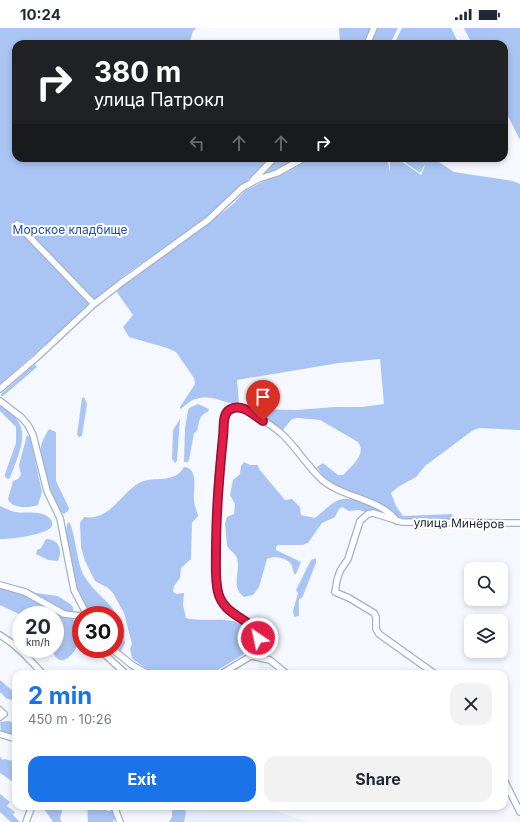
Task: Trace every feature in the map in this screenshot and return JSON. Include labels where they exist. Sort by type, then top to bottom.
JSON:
[{"type":"street","points":[[369,40],[374,28]]},
{"type":"street","points":[[250,183],[270,162]]},
{"type":"street","points":[[0,388],[36,358],[94,304],[127,278],[208,220],[242,188],[250,183],[277,173],[297,162]]},
{"type":"street","points":[[17,224],[94,304]]},
{"type":"street","points":[[0,401],[22,418],[28,425],[33,435],[47,491],[60,518],[74,590],[82,606]]},
{"type":"street","points":[[228,670],[252,656],[258,638],[254,627],[231,613],[225,607],[220,597],[217,585],[217,492],[224,421],[229,410],[238,407],[254,415],[283,435],[324,481],[389,512],[397,521]]},
{"type":"street","name":"улица Минёров","points":[[429,670],[379,634],[376,629],[376,617],[374,613],[349,598],[335,592],[337,580],[348,559],[360,521],[363,517],[373,513],[397,521],[426,523],[520,524]]},
{"type":"street","points":[[0,585],[25,592],[64,614],[72,615]]},
{"type":"street","points":[[0,635],[12,642],[39,670]]},
{"type":"street","points":[[252,656],[270,660],[282,670]]},
{"type":"street","points":[[109,658],[122,670]]},
{"type":"street","points":[[123,658],[141,670]]},
{"type":"street","points":[[0,710],[4,714],[0,717]]},
{"type":"street","points":[[0,734],[12,738]]},
{"type":"street","points":[[508,788],[520,812]]},
{"type":"street","points":[[26,822],[30,810]]},
{"type":"street","points":[[116,810],[120,822]]},
{"type":"shaded area","points":[[260,659],[267,661],[279,670],[258,670]]},
{"type":"shaded area","points":[[182,810],[273,810],[308,822],[184,822]]},
{"type":"green space","name":"Морское кладбище","points":[[0,28],[196,28],[193,31],[190,40],[12,40],[12,162],[265,162],[248,180],[205,218],[122,277],[0,384]]},
{"type":"green space","points":[[339,28],[398,28],[392,40],[340,40]]},
{"type":"green space","points":[[402,28],[451,28],[457,40],[396,40]]},
{"type":"green space","points":[[464,28],[520,28],[520,140],[508,116],[508,40],[470,40]]},
{"type":"green space","points":[[274,162],[294,162],[287,166],[261,176]]},
{"type":"green space","points":[[302,162],[388,162],[390,171],[390,162],[403,162],[421,175],[426,163],[420,173],[404,162],[439,162],[454,172],[513,181],[520,184],[520,430],[479,428],[472,431],[425,466],[416,477],[398,487],[391,493],[396,506],[403,516],[452,514],[453,519],[426,520],[399,518],[384,506],[335,485],[322,475],[317,467],[323,463],[338,475],[343,475],[354,464],[359,456],[361,451],[358,442],[320,420],[298,418],[292,419],[282,431],[253,411],[255,409],[296,410],[335,407],[362,407],[384,404],[380,359],[339,363],[237,380],[239,404],[228,403],[213,398],[202,398],[192,401],[180,409],[195,384],[194,378],[176,352],[129,337],[123,327],[133,315],[116,291],[212,221],[233,204],[245,191],[287,172]]},
{"type":"green space","points":[[35,364],[37,367],[3,396],[1,396],[1,394]]},
{"type":"green space","points":[[84,397],[87,404],[82,436],[79,437],[77,435],[82,398]]},
{"type":"green space","points":[[198,404],[209,409],[208,412],[205,413],[200,419],[197,431],[194,433],[189,460],[188,462],[184,462],[185,428],[188,410],[189,408]]},
{"type":"green space","points":[[0,406],[11,413],[18,421],[22,438],[18,456],[10,478],[8,479],[5,477],[5,474],[16,443],[16,427],[0,411]]},
{"type":"green space","points":[[180,419],[177,461],[175,463],[172,459],[173,430]]},
{"type":"green space","points":[[49,429],[56,432],[56,481],[69,508],[64,514],[61,512],[50,489],[42,463],[42,444]]},
{"type":"green space","points":[[27,435],[30,437],[42,492],[38,505],[21,507],[13,505],[8,499],[13,481],[18,479],[21,475],[19,465]]},
{"type":"green space","points":[[244,462],[250,465],[258,465],[259,469],[285,500],[292,499],[300,507],[301,515],[315,518],[339,500],[347,499],[358,501],[370,506],[385,513],[385,515],[359,510],[349,511],[342,507],[339,509],[335,517],[322,523],[308,543],[302,545],[278,545],[276,547],[276,550],[301,562],[296,574],[294,574],[292,565],[287,560],[277,557],[267,559],[259,587],[253,595],[244,597],[240,593],[237,584],[237,558],[227,546],[225,523],[227,517],[234,514],[235,504],[230,495],[233,480],[240,474],[241,466]]},
{"type":"green space","points":[[184,467],[189,468],[192,471],[194,480],[194,502],[198,516],[192,523],[191,559],[181,568],[180,578],[174,586],[173,592],[177,594],[184,593],[183,605],[186,618],[235,621],[243,625],[249,631],[253,640],[248,650],[241,656],[218,670],[149,670],[135,661],[132,658],[130,649],[132,644],[124,613],[124,606],[120,606],[113,593],[108,588],[95,581],[85,561],[81,547],[80,523],[84,517],[101,515],[108,511],[139,483],[175,476],[180,473]]},
{"type":"green space","points":[[0,506],[15,512],[40,513],[49,517],[52,521],[52,526],[44,532],[37,534],[12,539],[0,539]]},
{"type":"green space","points":[[69,522],[71,525],[79,562],[85,578],[111,606],[85,606],[76,588],[66,531],[67,524]]},
{"type":"green space","points":[[46,539],[54,541],[59,546],[60,553],[58,561],[48,560],[36,554],[37,550],[41,548]]},
{"type":"green space","points":[[316,558],[316,563],[302,598],[299,599],[299,616],[294,617],[293,611],[298,593],[296,590],[311,560]]},
{"type":"green space","points":[[20,586],[36,593],[58,596],[72,606],[72,612],[69,613],[64,611],[64,606],[55,606]]},
{"type":"green space","points":[[0,587],[24,594],[45,606],[12,606],[12,611],[0,605]]},
{"type":"green space","points":[[64,617],[72,619],[72,654],[67,659],[61,660],[58,658],[64,658]]},
{"type":"green space","points":[[0,680],[12,690],[12,700],[6,698],[0,692]]},
{"type":"green space","points":[[0,722],[12,722],[12,735],[1,731]]},
{"type":"green space","points":[[0,757],[3,760],[12,761],[12,781],[0,773]]},
{"type":"green space","points":[[0,794],[10,802],[7,806],[15,812],[13,815],[20,822],[11,822],[0,812]]},
{"type":"green space","points":[[45,810],[62,810],[60,819],[62,822],[53,822]]},
{"type":"green space","points":[[87,810],[113,810],[117,819],[113,820],[114,822],[88,822]]},
{"type":"green space","points":[[172,810],[185,810],[186,812],[184,822],[169,822],[172,817]]},
{"type":"route","points":[[258,638],[254,627],[231,613],[225,607],[218,592],[216,521],[217,492],[225,416],[229,410],[238,407],[263,421]]}]
